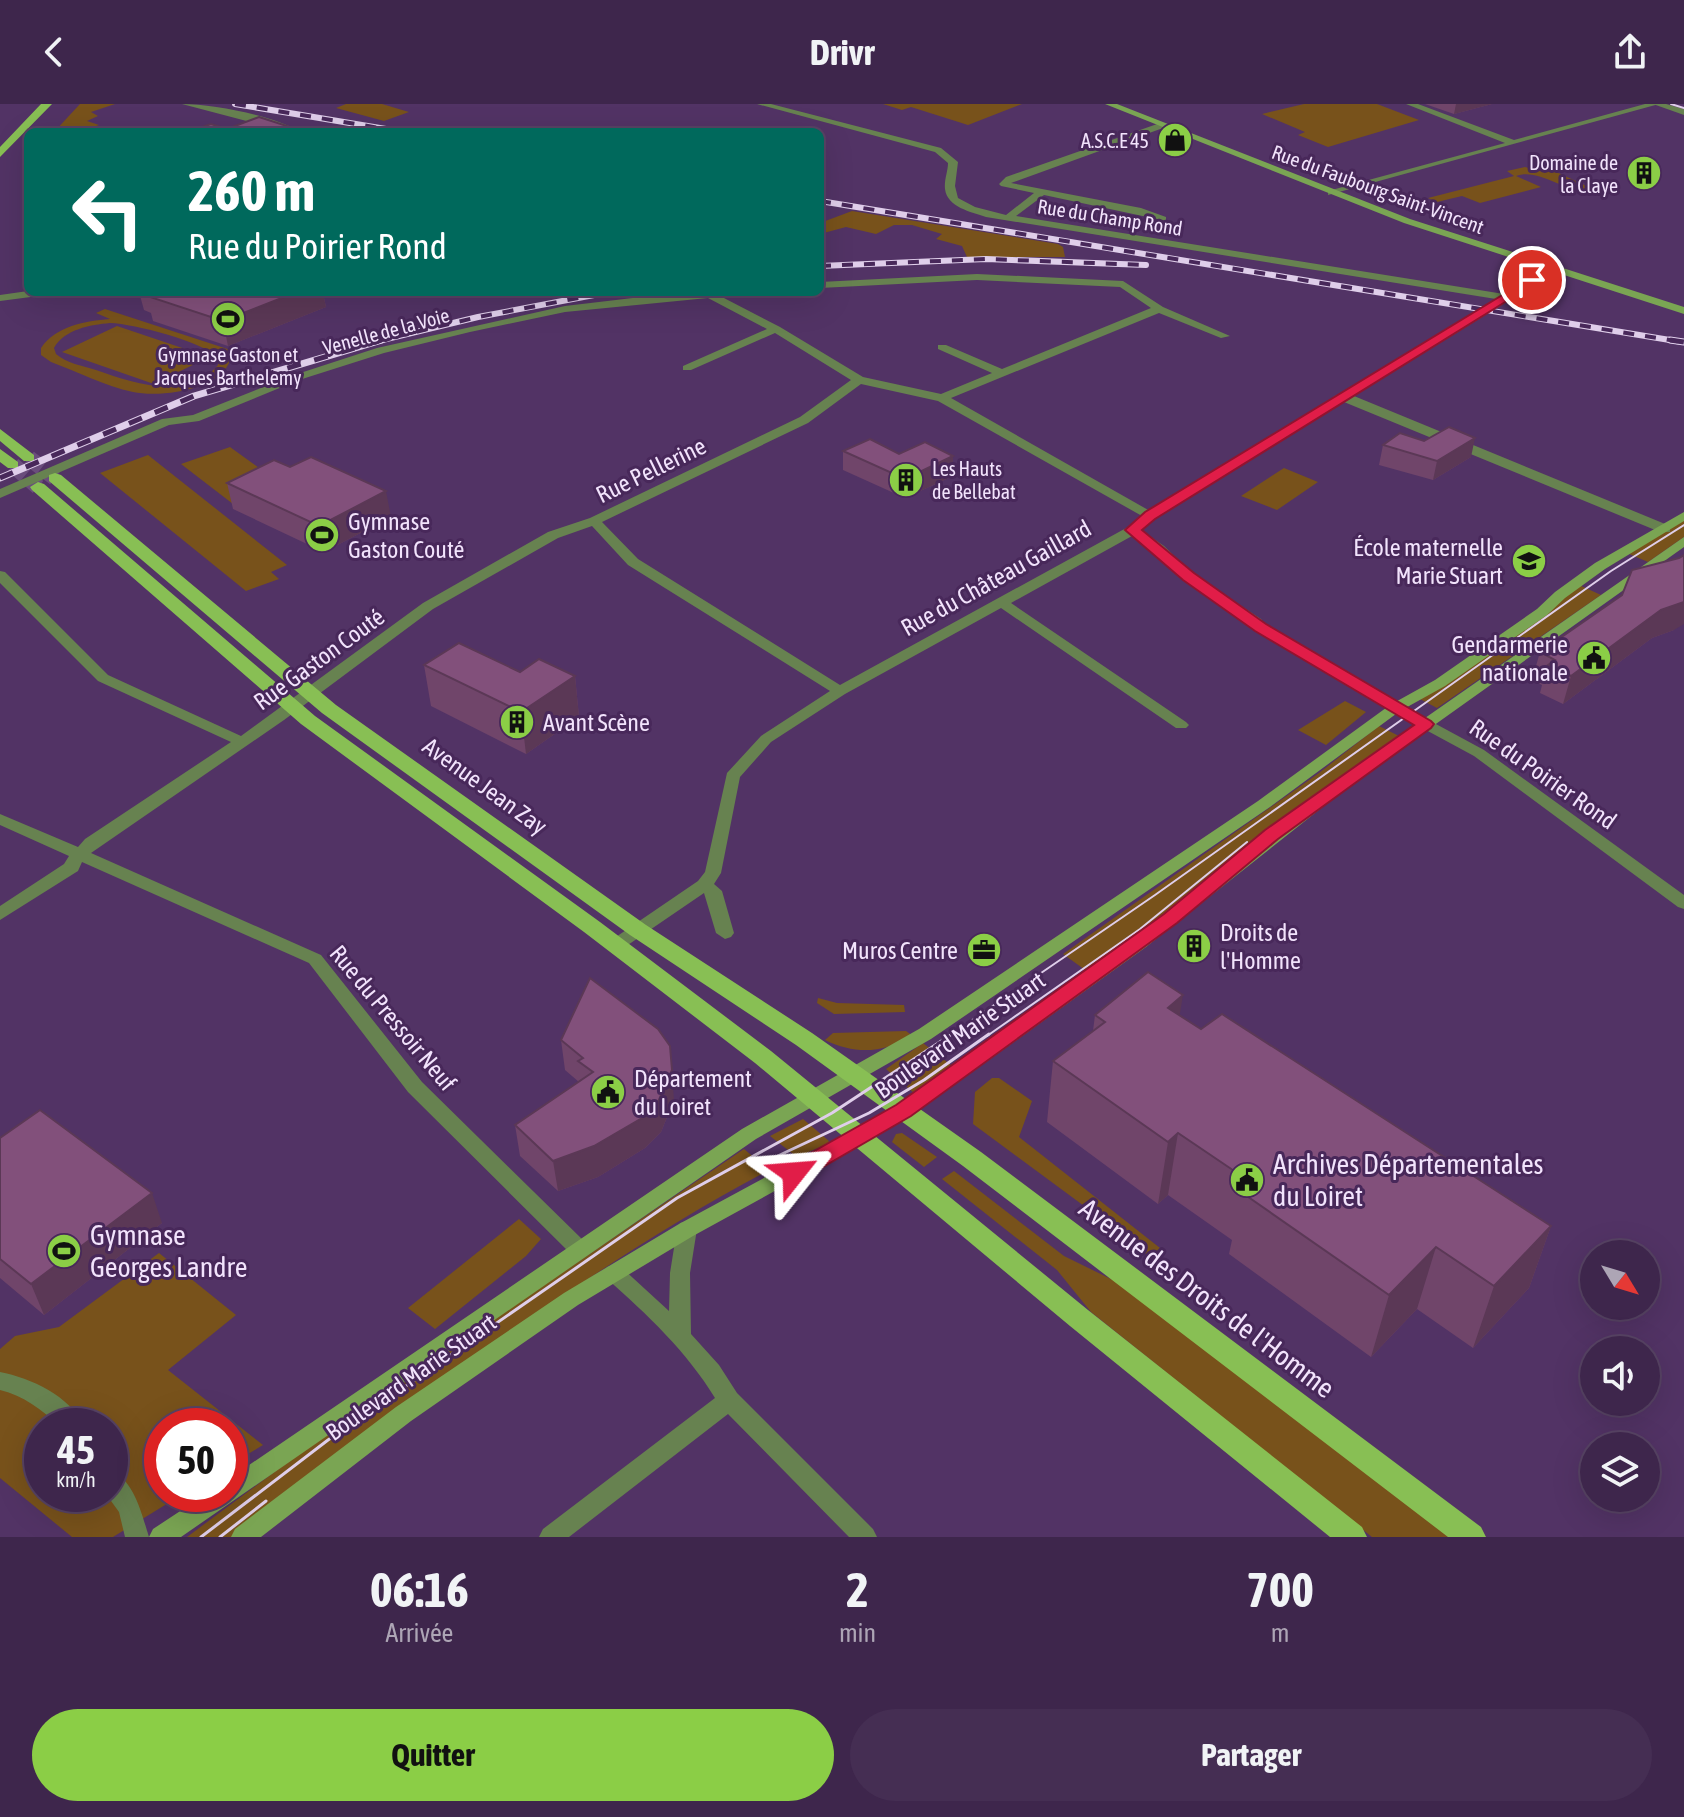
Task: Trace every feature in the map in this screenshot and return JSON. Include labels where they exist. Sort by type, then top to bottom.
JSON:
[{"type":"main road","points":[[24,128],[47,104]]},
{"type":"main road","points":[[37,128],[59,104]]},
{"type":"main road","name":"Rue du Faubourg Saint-Vincent","points":[[1109,104],[1331,193],[1551,270],[1684,311]]},
{"type":"main road","points":[[0,154],[24,128]]},
{"type":"main road","points":[[0,168],[24,141]]},
{"type":"main road","points":[[0,433],[29,458]]},
{"type":"main road","points":[[0,454],[13,465]]},
{"type":"main road","name":"Avenue Jean Zay","points":[[861,1137],[616,945],[292,707],[46,482],[309,694],[638,930],[904,1111]]},
{"type":"main road","name":"Boulevard Marie Stuart","points":[[248,1478],[578,1248],[749,1134],[925,1034],[1264,804],[1395,708],[1440,683],[1542,612],[1600,566],[1684,516]]},
{"type":"main road","name":"Boulevard Marie Stuart","points":[[243,1537],[347,1456],[561,1306],[687,1229],[904,1111],[1159,928],[1272,834],[1684,541]]},
{"type":"main road","name":"Avenue des Droits de l'Homme","points":[[904,1111],[1471,1537]]},
{"type":"main road","points":[[861,1137],[1352,1537]]},
{"type":"main road","name":"Boulevard Marie Stuart","points":[[161,1537],[198,1512]]},
{"type":"street","points":[[186,104],[284,128]]},
{"type":"street","name":"Rue du Champ Rond","points":[[761,104],[931,146],[953,162],[950,189],[953,197],[969,209],[1008,218],[1500,298]]},
{"type":"street","points":[[1410,104],[1514,143]]},
{"type":"street","points":[[1331,193],[1656,104],[1684,112]]},
{"type":"street","points":[[1160,126],[1009,179],[1004,184],[1141,211],[1163,219]]},
{"type":"street","points":[[1008,218],[1041,192]]},
{"type":"street","name":"Rue du Château Gaillard","points":[[704,885],[713,873],[732,776],[775,732],[840,691],[1133,530],[1150,516],[1338,398],[1551,270]]},
{"type":"street","points":[[824,285],[977,277],[1123,284],[1159,309],[1225,336]]},
{"type":"street","points":[[0,298],[24,295]]},
{"type":"street","name":"Venelle de la Voie","points":[[0,494],[166,422],[195,418],[295,378],[381,350],[565,309],[680,296]]},
{"type":"street","points":[[713,296],[776,329],[859,380],[942,398],[1150,516]]},
{"type":"street","points":[[942,398],[1159,309]]},
{"type":"street","points":[[687,368],[776,329]]},
{"type":"street","points":[[942,347],[1003,374]]},
{"type":"street","name":"Rue Pellerine","points":[[840,691],[633,562],[590,522],[804,420],[859,380]]},
{"type":"street","points":[[1338,398],[1351,399],[1665,529]]},
{"type":"street","name":"Rue Gaston Couté","points":[[0,914],[72,867],[80,853],[292,707],[428,606],[553,535],[590,522]]},
{"type":"street","name":"Rue du Poirier Rond","points":[[1133,530],[1159,549],[1188,577],[1260,628],[1395,708],[1479,753],[1684,903]]},
{"type":"street","points":[[0,575],[103,678],[242,742]]},
{"type":"street","points":[[1001,602],[1181,725]]},
{"type":"street","name":"Rue du Pressoir Neuf","points":[[0,819],[315,959],[415,1087],[578,1248]]},
{"type":"street","points":[[616,945],[704,885],[714,891],[725,933]]},
{"type":"street","points":[[680,1336],[680,1273],[687,1229]]},
{"type":"street","points":[[614,1273],[680,1336],[711,1372],[729,1400],[865,1537]]},
{"type":"street","points":[[0,1381],[35,1392],[57,1408]]},
{"type":"street","points":[[551,1537],[729,1400]]},
{"type":"street","points":[[128,1507],[137,1537]]},
{"type":"shaded area","points":[[80,104],[115,104],[91,112],[98,116],[87,121],[99,125],[91,128],[58,128]]},
{"type":"shaded area","points":[[346,104],[382,104],[409,112],[384,121],[336,108]]},
{"type":"shaded area","points":[[883,104],[1022,104],[968,125],[911,107],[902,110]]},
{"type":"shaded area","points":[[1304,104],[1377,104],[1419,120],[1328,147],[1298,135],[1305,132],[1262,114]]},
{"type":"shaded area","points":[[1525,167],[1543,172],[1552,170],[1593,189],[1574,189],[1525,174],[1516,176],[1541,187],[1480,203],[1462,196],[1437,202],[1428,198],[1514,176],[1507,171]]},
{"type":"shaded area","points":[[852,211],[1058,244],[1063,247],[1065,257],[967,257],[962,246],[936,239],[942,234],[912,225],[894,225],[876,234],[846,227],[824,233],[824,222]]},
{"type":"shaded area","points":[[105,309],[255,358],[245,363],[231,358],[216,378],[189,389],[145,394],[102,383],[41,355],[41,348],[55,334],[81,323],[110,319],[96,313]],"holes":[[[121,324],[167,334],[198,346],[219,358],[218,365],[191,383],[159,386],[111,375],[70,362],[56,354],[54,348],[71,332],[94,325]]]},
{"type":"shaded area","points":[[117,326],[209,357],[154,384],[62,352]]},
{"type":"shaded area","points":[[230,447],[283,485],[233,504],[181,464]]},
{"type":"shaded area","points":[[148,455],[287,565],[271,572],[279,579],[246,591],[100,473]]},
{"type":"shaded area","points":[[1284,468],[1318,482],[1277,510],[1241,496]]},
{"type":"shaded area","points":[[1684,520],[1684,537],[1648,562],[1627,553]]},
{"type":"shaded area","points":[[1579,585],[1601,595],[1437,708],[1418,698]]},
{"type":"shaded area","points":[[1345,701],[1366,712],[1326,745],[1298,730]]},
{"type":"shaded area","points":[[1379,726],[1403,738],[1367,759],[1284,820],[1117,952],[1088,972],[1063,954],[1319,773]]},
{"type":"shaded area","points":[[818,998],[837,1003],[904,1005],[905,1012],[834,1014],[817,1003]]},
{"type":"shaded area","points":[[906,1031],[913,1036],[880,1049],[859,1050],[825,1040],[833,1033]]},
{"type":"shaded area","points":[[923,1043],[952,1066],[914,1093],[886,1069]]},
{"type":"shaded area","points":[[992,1078],[999,1078],[1032,1101],[1019,1137],[1160,1248],[1149,1258],[1141,1248],[973,1124],[975,1092]]},
{"type":"shaded area","points":[[803,1119],[829,1141],[797,1157],[770,1136]]},
{"type":"shaded area","points":[[902,1133],[937,1157],[924,1167],[892,1142],[896,1134]]},
{"type":"shaded area","points":[[744,1149],[769,1170],[629,1252],[562,1297],[429,1391],[234,1537],[187,1537],[221,1512],[248,1512],[248,1492],[331,1430]]},
{"type":"shaded area","points":[[954,1171],[1064,1256],[1119,1283],[1449,1537],[1372,1537],[1091,1312],[1057,1270],[942,1179]]},
{"type":"shaded area","points":[[519,1219],[541,1239],[526,1256],[435,1329],[408,1308]]},
{"type":"shaded area","points":[[159,1253],[236,1315],[168,1370],[216,1408],[144,1408],[144,1512],[154,1512],[113,1537],[72,1537],[41,1512],[128,1512],[128,1408],[24,1408],[24,1498],[0,1478],[0,1349],[15,1336],[59,1327]]},
{"type":"shaded area","points":[[248,1433],[263,1445],[248,1454]]},
{"type":"building","points":[[259,117],[290,127],[287,128],[230,128]]},
{"type":"building","points":[[211,124],[224,128],[199,128]]},
{"type":"building","points":[[147,296],[287,296],[223,321]]},
{"type":"building","points":[[1449,427],[1475,438],[1437,461],[1383,445],[1400,433],[1424,441]]},
{"type":"building","points":[[870,439],[899,454],[925,442],[953,456],[905,479],[843,451]]},
{"type":"building","points":[[311,457],[386,491],[319,526],[227,483],[274,460],[290,467]]},
{"type":"building","points":[[1684,555],[1684,602],[1661,610],[1571,676],[1548,665],[1555,660],[1540,652],[1622,595],[1632,570]]},
{"type":"building","points":[[459,643],[520,672],[539,659],[575,676],[521,712],[424,665]]},
{"type":"building","points":[[1148,972],[1183,995],[1168,1008],[1201,1029],[1222,1014],[1551,1226],[1494,1286],[1436,1247],[1389,1295],[1241,1192],[1252,1183],[1178,1133],[1168,1142],[1053,1061],[1105,1022],[1095,1015]]},
{"type":"building","name":"Département du Loiret","points":[[590,978],[658,1029],[670,1046],[672,1070],[658,1102],[642,1118],[594,1146],[553,1161],[515,1125],[593,1072],[578,1061],[583,1058],[561,1040]]},
{"type":"building","name":"Gymnase Georges Landre","points":[[40,1110],[152,1193],[31,1284],[0,1259],[0,1138]]},
{"type":"tunnel","points":[[29,458],[55,478]]},
{"type":"tunnel","points":[[13,465],[38,487]]},
{"type":"tram line","points":[[1671,104],[1684,108]]},
{"type":"tram line","points":[[950,1035],[1155,895],[1611,571],[1684,525]]},
{"type":"tram line","points":[[987,1036],[1140,929],[1247,842]]},
{"type":"tram line","points":[[765,1162],[869,1113],[924,1080],[989,1034]]},
{"type":"tram line","points":[[201,1537],[328,1440],[677,1198],[832,1113],[950,1035]]},
{"type":"tram line","points":[[220,1537],[266,1501]]},
{"type":"railway","points":[[235,104],[380,128]]},
{"type":"railway","points":[[824,202],[1682,342]]},
{"type":"railway","points":[[824,266],[986,259],[1146,265]]},
{"type":"railway","points":[[381,340],[478,317],[589,296]]},
{"type":"railway","points":[[0,478],[194,396],[381,340]]},
{"type":"railway","points":[[374,342],[381,340]]},
{"type":"railway","points":[[1670,340],[1684,342]]},
{"type":"place","name":"A.S.C.E 45","points":[[1175,140]]},
{"type":"place","name":"Domaine de la Claye","points":[[1644,173]]},
{"type":"place","name":"Gymnase Gaston et Jacques Barthelemy","points":[[228,319]]},
{"type":"place","name":"Les Hauts de Bellebat","points":[[906,480]]},
{"type":"place","name":"Gymnase Gaston Couté","points":[[322,535]]},
{"type":"place","name":"École maternelle Marie Stuart","points":[[1529,561]]},
{"type":"place","name":"Gendarmerie nationale","points":[[1594,658]]},
{"type":"place","name":"Avant Scène","points":[[517,722]]},
{"type":"place","name":"Droits de l'Homme","points":[[1194,946]]},
{"type":"place","name":"Muros Centre","points":[[984,950]]},
{"type":"place","name":"Département du Loiret","points":[[608,1092]]},
{"type":"place","name":"Archives Départementales du Loiret","points":[[1247,1180]]},
{"type":"place","name":"Gymnase Georges Landre","points":[[64,1251]]},
{"type":"route","points":[[794,1173],[904,1111],[1111,963],[1170,919],[1272,834],[1374,760],[1410,738],[1425,724],[1260,628],[1256,622],[1188,577],[1159,549],[1133,530],[1150,516],[1532,280]]}]
